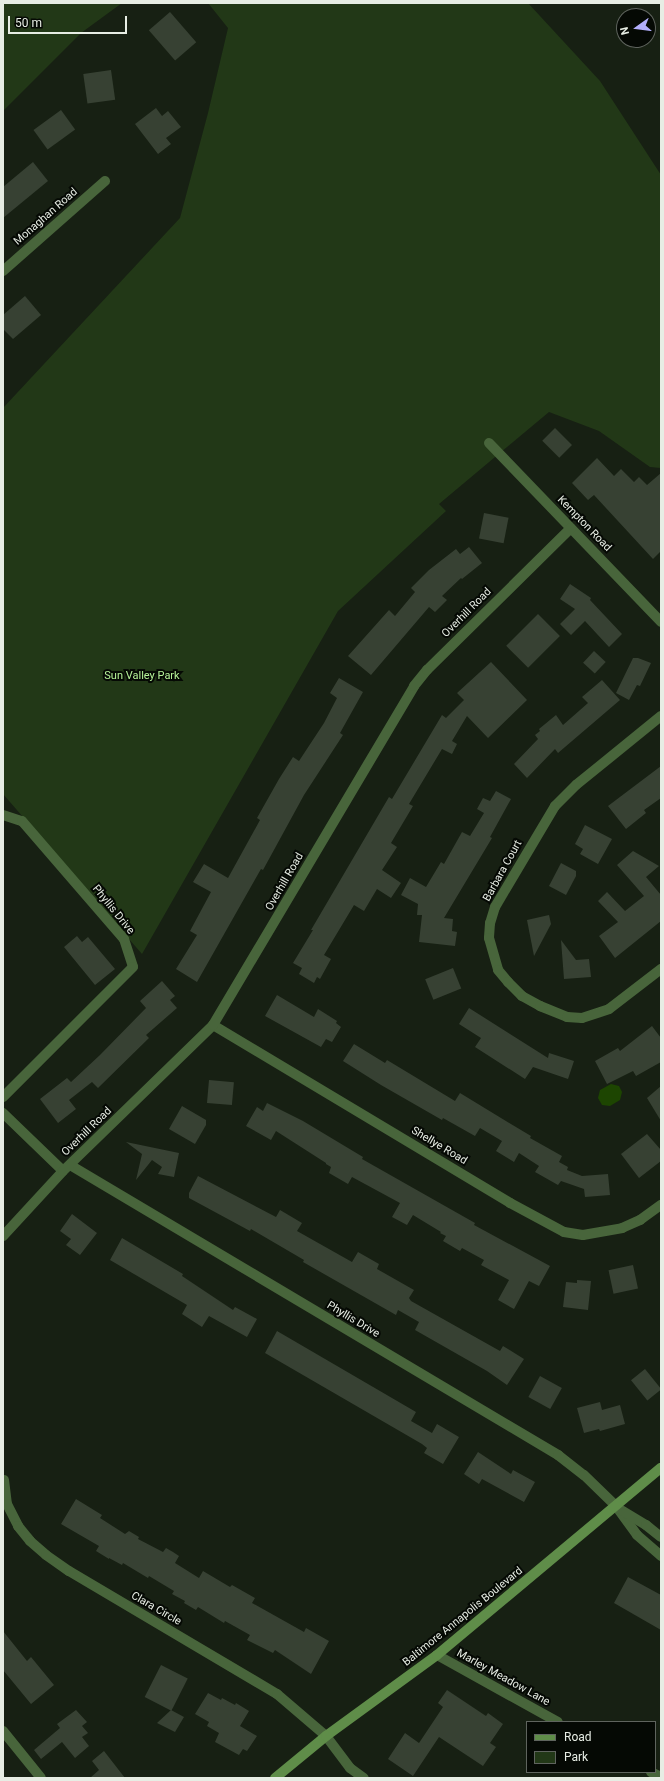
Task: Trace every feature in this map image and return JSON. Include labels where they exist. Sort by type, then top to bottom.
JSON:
[{"type":"main road","name":"Baltimore Annapolis Boulevard","points":[[275,1778],[326,1736],[437,1655],[661,1468]]},
{"type":"street","name":"Monaghan Road","points":[[3,271],[105,181]]},
{"type":"street","name":"Kempton Road","points":[[489,443],[661,622]]},
{"type":"street","name":"Overhill Road","points":[[3,1236],[67,1168],[213,1025],[414,686],[432,665],[571,528]]},
{"type":"street","name":"Barbara Court","points":[[661,716],[576,785],[555,806],[495,907],[490,923],[489,938],[498,970],[508,982],[522,996],[540,1006],[567,1017],[582,1018],[609,1009],[661,969]]},
{"type":"street","name":"Phyllis Drive","points":[[3,815],[22,821],[124,939],[133,967],[3,1097]]},
{"type":"street","name":"Shellye Road","points":[[213,1025],[510,1203],[564,1232],[582,1235],[622,1228],[640,1220],[661,1205]]},
{"type":"street","name":"Phyllis Drive","points":[[3,1113],[67,1168],[558,1456],[584,1475],[616,1506]]},
{"type":"street","name":"Clara Circle","points":[[4,1480],[8,1504],[18,1526],[30,1541],[46,1555],[69,1571],[277,1694],[326,1736],[350,1768],[364,1778]]},
{"type":"street","points":[[616,1506],[646,1524],[661,1538]]},
{"type":"street","points":[[616,1506],[637,1535],[661,1556]]},
{"type":"street","name":"Marley Meadow Lane","points":[[437,1655],[556,1721]]},
{"type":"street","points":[[3,1731],[41,1778]]},
{"type":"green space","points":[[3,3],[122,3],[81,33],[3,111]]},
{"type":"green space","name":"Sun Valley Park","points":[[208,3],[528,3],[600,81],[661,175],[661,468],[650,467],[599,431],[549,412],[439,504],[446,511],[338,611],[142,954],[3,794],[3,408],[180,218],[208,113],[228,28]]},
{"type":"shaded area","points":[[611,1084],[619,1086],[622,1092],[620,1100],[610,1106],[602,1105],[598,1098],[600,1090]]},
{"type":"building","points":[[170,12],[196,42],[175,61],[149,30]]},
{"type":"building","points":[[111,70],[115,100],[87,104],[83,74]]},
{"type":"building","points":[[156,108],[162,116],[168,111],[181,127],[166,138],[171,144],[158,154],[135,124]]},
{"type":"building","points":[[61,110],[75,129],[48,149],[33,130]]},
{"type":"building","points":[[33,162],[48,181],[3,218],[3,187]]},
{"type":"building","points":[[25,296],[41,315],[13,339],[3,329],[3,315]]},
{"type":"building","points":[[555,428],[572,445],[559,458],[542,441]]},
{"type":"building","points":[[597,458],[614,476],[621,469],[634,482],[639,477],[647,485],[661,473],[661,551],[653,559],[594,495],[588,500],[572,483]]},
{"type":"building","points":[[484,513],[509,518],[504,543],[479,539]]},
{"type":"building","points":[[469,547],[482,563],[462,579],[461,578],[442,596],[447,600],[435,612],[429,607],[371,675],[348,656],[389,610],[395,616],[415,592],[411,588],[429,570],[456,549],[460,554]]},
{"type":"building","points":[[570,584],[591,598],[590,600],[622,634],[609,647],[585,621],[571,635],[560,624],[575,609],[560,599]]},
{"type":"building","points":[[538,614],[560,636],[528,668],[506,646]]},
{"type":"building","points":[[594,651],[606,662],[595,674],[583,663]]},
{"type":"building","points":[[633,658],[638,658],[651,663],[640,686],[637,685],[629,700],[616,693]]},
{"type":"building","points":[[491,662],[527,700],[488,738],[467,716],[452,741],[457,744],[452,754],[442,749],[409,804],[413,806],[391,843],[397,847],[382,870],[401,883],[391,898],[377,889],[364,911],[354,905],[324,955],[331,959],[320,979],[317,977],[314,983],[299,974],[302,968],[293,963],[313,930],[311,930],[389,797],[392,799],[442,715],[446,718],[464,700],[457,693]]},
{"type":"building","points":[[339,678],[363,692],[340,733],[343,735],[304,795],[263,870],[261,869],[197,982],[176,969],[197,935],[190,931],[211,892],[193,882],[204,864],[228,878],[260,820],[257,818],[279,779],[293,757],[299,761],[324,723],[337,698],[330,693]]},
{"type":"building","points":[[602,680],[620,700],[558,753],[555,749],[527,778],[514,764],[538,739],[535,735],[540,731],[539,729],[556,715],[563,725],[588,703],[582,697]]},
{"type":"building","points":[[661,766],[661,798],[644,810],[646,813],[626,829],[608,806]]},
{"type":"building","points":[[496,791],[511,799],[490,837],[492,838],[444,918],[453,919],[452,931],[457,932],[455,946],[419,942],[422,915],[417,915],[418,904],[401,895],[410,878],[426,887],[441,862],[444,864],[462,832],[470,836],[484,813],[477,809],[483,798],[490,801]]},
{"type":"building","points":[[585,825],[612,839],[598,864],[580,854],[583,849],[575,844]]},
{"type":"building","points":[[633,851],[659,866],[646,877],[661,895],[661,921],[615,958],[599,936],[618,922],[598,901],[607,892],[625,911],[644,896],[617,865]]},
{"type":"building","points":[[561,863],[576,871],[576,876],[566,895],[549,886]]},
{"type":"building","points":[[549,915],[551,924],[534,956],[527,920]]},
{"type":"building","points":[[77,936],[82,942],[88,937],[115,969],[95,985],[64,947]]},
{"type":"building","points":[[561,940],[576,960],[589,959],[591,977],[564,979]]},
{"type":"building","points":[[453,968],[461,988],[433,1000],[425,979]]},
{"type":"building","points":[[162,981],[175,996],[170,1000],[177,1008],[146,1035],[149,1038],[98,1088],[92,1082],[69,1100],[76,1109],[58,1123],[40,1099],[67,1078],[71,1082],[100,1055],[146,1008],[140,1001]]},
{"type":"building","points":[[277,995],[314,1017],[318,1009],[337,1021],[336,1023],[341,1027],[332,1042],[326,1039],[321,1047],[265,1016]]},
{"type":"building","points":[[469,1008],[548,1058],[549,1053],[574,1061],[568,1079],[533,1067],[525,1079],[475,1047],[481,1038],[459,1024]]},
{"type":"building","points":[[652,1026],[661,1038],[661,1062],[636,1076],[633,1071],[607,1084],[595,1061],[618,1048],[620,1051]]},
{"type":"building","points":[[354,1044],[385,1063],[387,1060],[455,1101],[460,1093],[531,1136],[530,1138],[562,1156],[559,1162],[568,1167],[567,1170],[582,1176],[608,1174],[610,1195],[585,1197],[584,1189],[561,1181],[558,1185],[535,1172],[539,1166],[519,1153],[514,1162],[496,1151],[502,1141],[480,1128],[475,1136],[443,1118],[442,1120],[381,1085],[343,1061]]},
{"type":"building","points":[[209,1080],[234,1082],[232,1105],[207,1103]]},
{"type":"building","points":[[661,1086],[661,1121],[647,1098]]},
{"type":"building","points":[[267,1103],[303,1121],[363,1157],[362,1159],[475,1223],[474,1225],[550,1266],[539,1286],[529,1281],[514,1309],[498,1300],[509,1280],[481,1265],[484,1260],[462,1248],[460,1251],[443,1241],[446,1236],[413,1215],[407,1225],[392,1217],[400,1203],[352,1177],[348,1184],[329,1173],[331,1167],[326,1163],[276,1131],[271,1140],[246,1126],[257,1107],[263,1111]]},
{"type":"building","points":[[182,1106],[206,1120],[206,1125],[195,1144],[169,1129]]},
{"type":"building","points":[[647,1134],[661,1150],[661,1161],[639,1178],[621,1154]]},
{"type":"building","points":[[126,1142],[179,1153],[174,1177],[158,1174],[162,1167],[152,1160],[136,1180],[142,1154]]},
{"type":"building","points":[[198,1176],[276,1217],[280,1210],[302,1223],[297,1231],[352,1262],[358,1252],[379,1264],[377,1269],[414,1290],[409,1298],[411,1301],[500,1351],[503,1346],[524,1359],[507,1385],[487,1371],[415,1330],[419,1322],[398,1310],[396,1315],[303,1262],[304,1260],[251,1229],[250,1231],[189,1198],[189,1193]]},
{"type":"building","points":[[72,1214],[97,1233],[80,1255],[66,1245],[71,1239],[60,1231]]},
{"type":"building","points":[[122,1238],[183,1274],[182,1276],[233,1310],[235,1307],[257,1319],[247,1337],[209,1316],[202,1327],[182,1314],[187,1305],[110,1260]]},
{"type":"building","points":[[633,1265],[638,1288],[614,1294],[609,1270]]},
{"type":"building","points":[[577,1280],[591,1281],[588,1310],[563,1307],[566,1282],[577,1283]]},
{"type":"building","points":[[277,1331],[416,1412],[411,1421],[432,1433],[437,1424],[459,1437],[443,1464],[424,1453],[427,1448],[422,1444],[265,1353]]},
{"type":"building","points":[[645,1369],[661,1389],[647,1401],[631,1380]]},
{"type":"building","points":[[540,1376],[562,1388],[550,1409],[528,1397]]},
{"type":"building","points":[[600,1402],[602,1410],[620,1405],[625,1424],[600,1431],[599,1429],[584,1433],[577,1408]]},
{"type":"building","points":[[478,1452],[511,1474],[513,1470],[535,1482],[524,1502],[482,1479],[479,1484],[464,1474]]},
{"type":"building","points":[[76,1499],[102,1515],[100,1518],[125,1534],[129,1531],[139,1537],[138,1539],[163,1552],[166,1548],[173,1552],[179,1556],[175,1563],[199,1578],[203,1571],[230,1587],[232,1585],[255,1598],[252,1603],[304,1632],[306,1628],[329,1641],[311,1674],[275,1650],[273,1653],[247,1640],[250,1635],[225,1621],[224,1623],[198,1607],[196,1610],[184,1603],[185,1601],[172,1594],[174,1591],[149,1576],[148,1578],[123,1563],[122,1565],[96,1551],[99,1546],[61,1524]]},
{"type":"building","points":[[628,1577],[661,1595],[661,1630],[614,1603]]},
{"type":"building","points":[[3,1631],[27,1661],[31,1657],[54,1685],[31,1704],[3,1670]]},
{"type":"building","points":[[161,1665],[188,1679],[171,1711],[145,1697]]},
{"type":"building","points":[[447,1690],[486,1716],[488,1713],[503,1724],[490,1743],[496,1747],[483,1766],[439,1737],[413,1776],[388,1759],[405,1733],[419,1743],[443,1707],[438,1703]]},
{"type":"building","points":[[208,1693],[235,1705],[236,1703],[249,1711],[240,1726],[257,1736],[247,1751],[243,1749],[239,1755],[215,1742],[219,1733],[207,1726],[209,1722],[195,1714]]},
{"type":"building","points":[[76,1710],[87,1722],[82,1726],[88,1733],[82,1737],[89,1746],[75,1758],[62,1742],[41,1759],[34,1750],[60,1728],[57,1724]]},
{"type":"building","points":[[171,1710],[184,1717],[175,1732],[157,1723]]},
{"type":"building","points":[[104,1751],[125,1778],[90,1778],[99,1770],[92,1761]]}]
